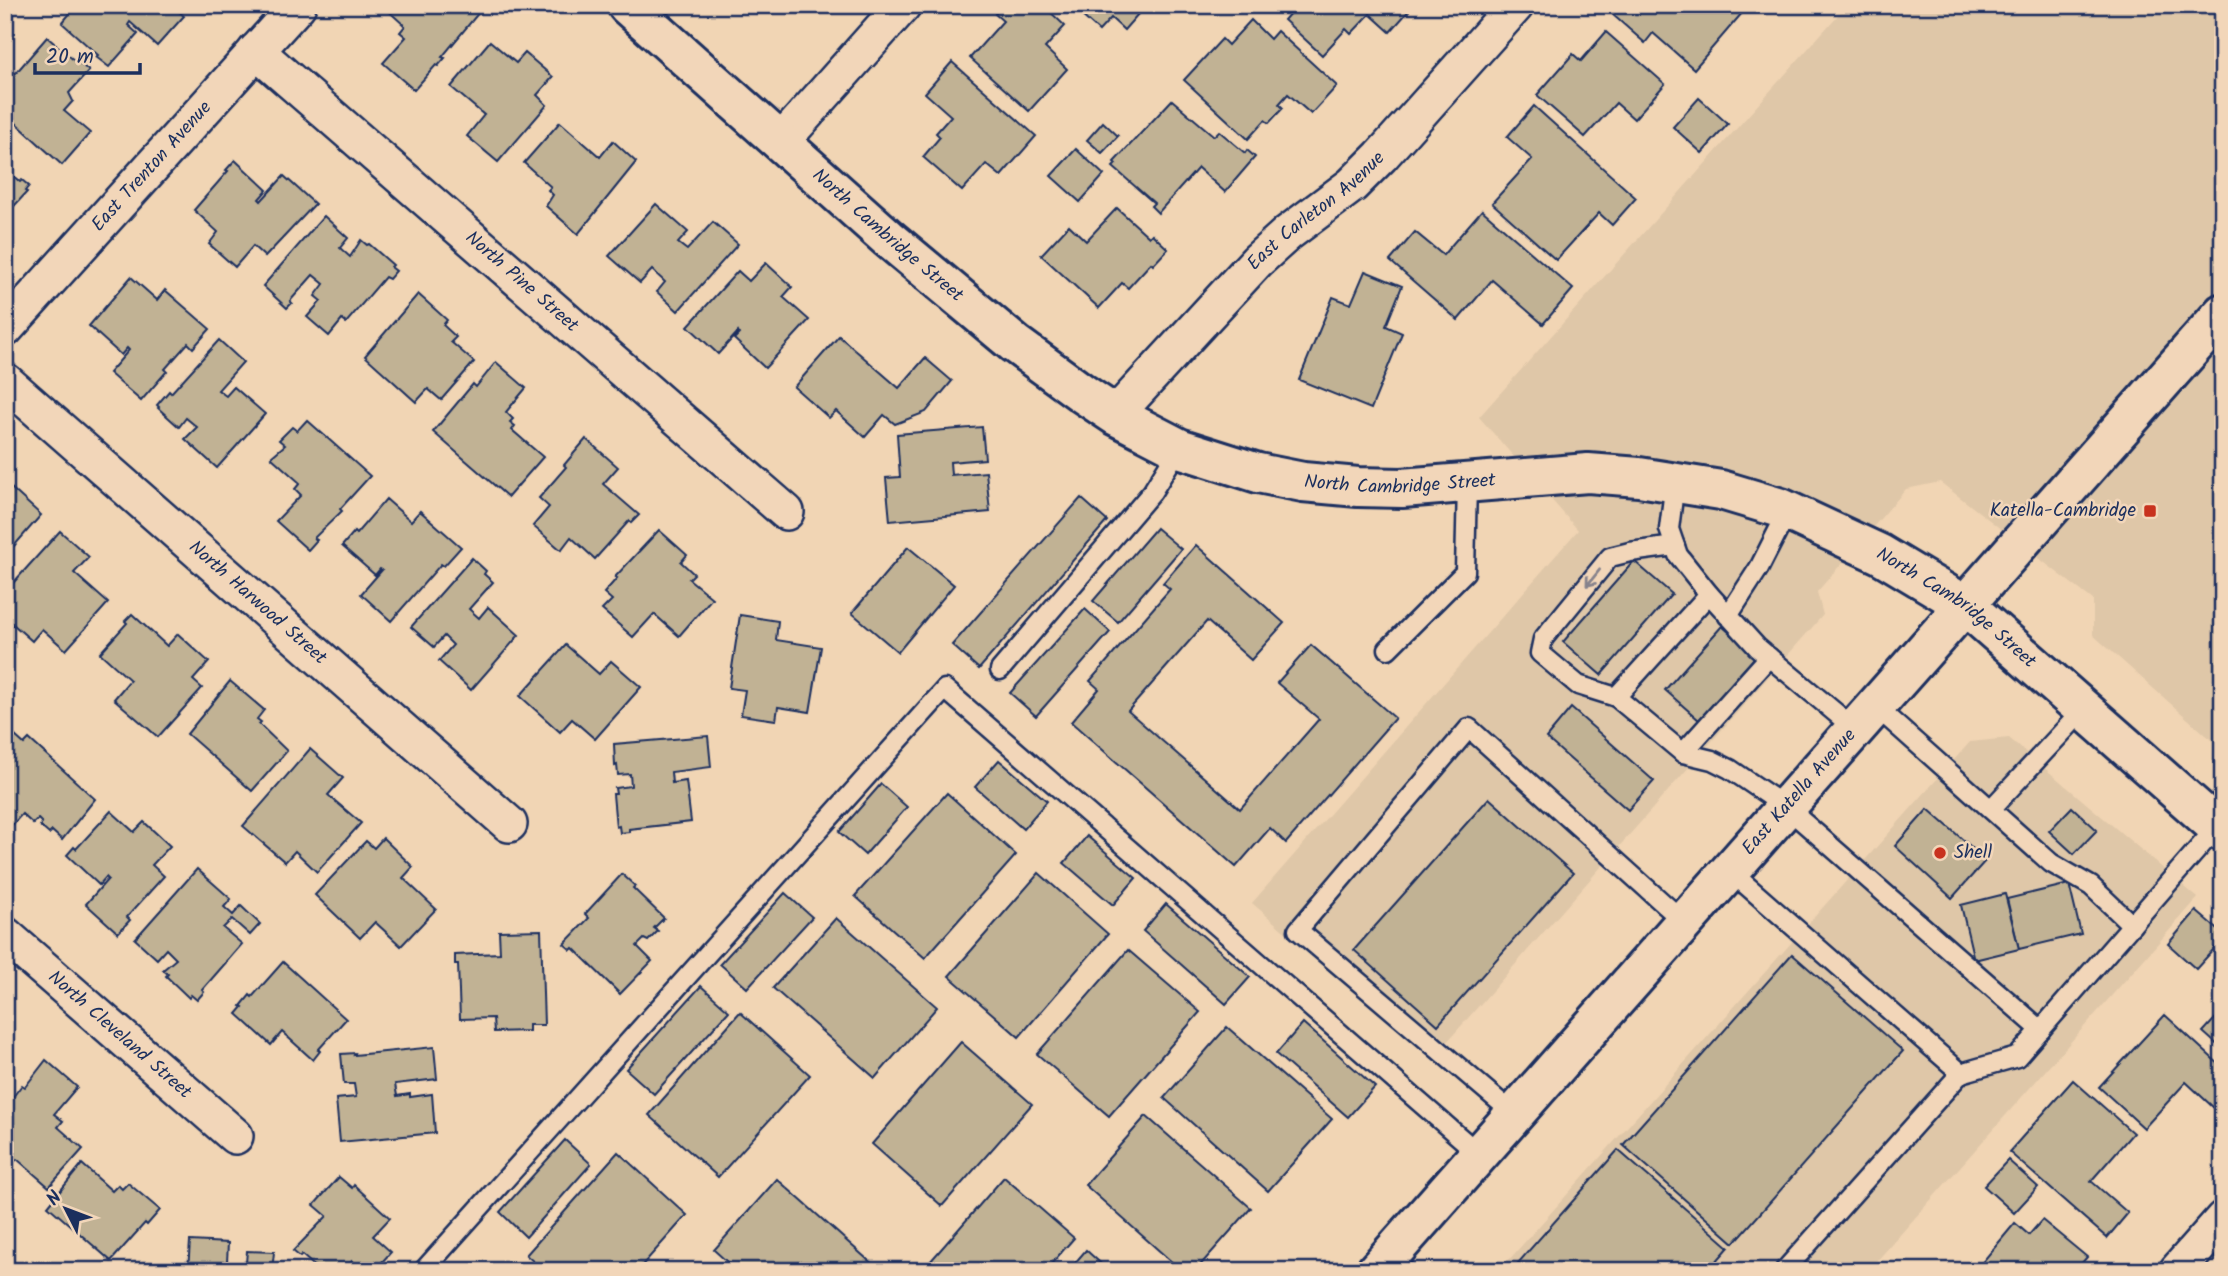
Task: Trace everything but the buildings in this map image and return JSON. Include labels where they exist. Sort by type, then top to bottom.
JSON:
[{"type":"street","name":"East Trenton Avenue","points":[[5,329],[298,5]]},
{"type":"street","name":"North Cambridge Street","points":[[626,5],[972,310],[1048,369],[1115,415],[1179,448],[1258,473],[1303,482],[1402,488],[1588,473],[1675,482],[1721,490],[1788,511],[1880,554],[1965,605],[2220,830]]},
{"type":"street","points":[[780,143],[902,5]]},
{"type":"street","name":"East Carleton Avenue","points":[[1115,415],[1257,261],[1352,185],[1381,156],[1516,5]]},
{"type":"street","name":"North Pine Street","points":[[256,51],[786,512]]},
{"type":"street","name":"East Katella Avenue","points":[[1376,1271],[2223,313]]},
{"type":"street","name":"North Harwood Street","points":[[5,381],[509,824]]},
{"type":"street","name":"North Cleveland Street","points":[[5,934],[235,1136]]},
{"type":"street","points":[[2177,1271],[2223,1219]]},
{"type":"lane","points":[[1000,670],[1152,492],[1179,448]]},
{"type":"lane","points":[[1675,482],[1669,530],[1678,555],[1757,647],[1865,718],[1991,809],[2051,863],[2091,886],[2132,925]]},
{"type":"lane","points":[[1388,649],[1465,572],[1467,483]]},
{"type":"lane","points":[[1728,615],[1759,568],[1788,511]]},
{"type":"lane","points":[[1675,546],[1610,557],[1543,639],[1541,653],[1578,685],[1616,697],[1684,753],[1712,760],[1730,769],[1786,807],[2041,1030]]},
{"type":"lane","points":[[1616,697],[1709,594]]},
{"type":"lane","points":[[1684,753],[1769,657]]},
{"type":"lane","points":[[424,1271],[945,690],[1479,1154]]},
{"type":"lane","points":[[1991,809],[2084,709]]},
{"type":"lane","points":[[1514,1114],[1298,930],[1469,728],[1684,922]]},
{"type":"lane","points":[[1784,1271],[1961,1073],[2017,1057],[2132,925],[2220,830]]},
{"type":"lane","points":[[1730,870],[1961,1073]]},
{"type":"shaded area","points":[[1847,5],[2223,5],[2223,750],[2093,635],[2093,600],[1940,482],[1906,489],[1817,592],[1823,615],[1432,1059],[1252,903],[1578,530],[1479,417]]},
{"type":"shaded area","points":[[2009,738],[2198,898],[1868,1271],[1499,1271],[1970,742]]},
{"type":"place","name":"Katella-Cambridge","points":[[2150,511]]},
{"type":"place","name":"Shell","points":[[1940,853]]}]
